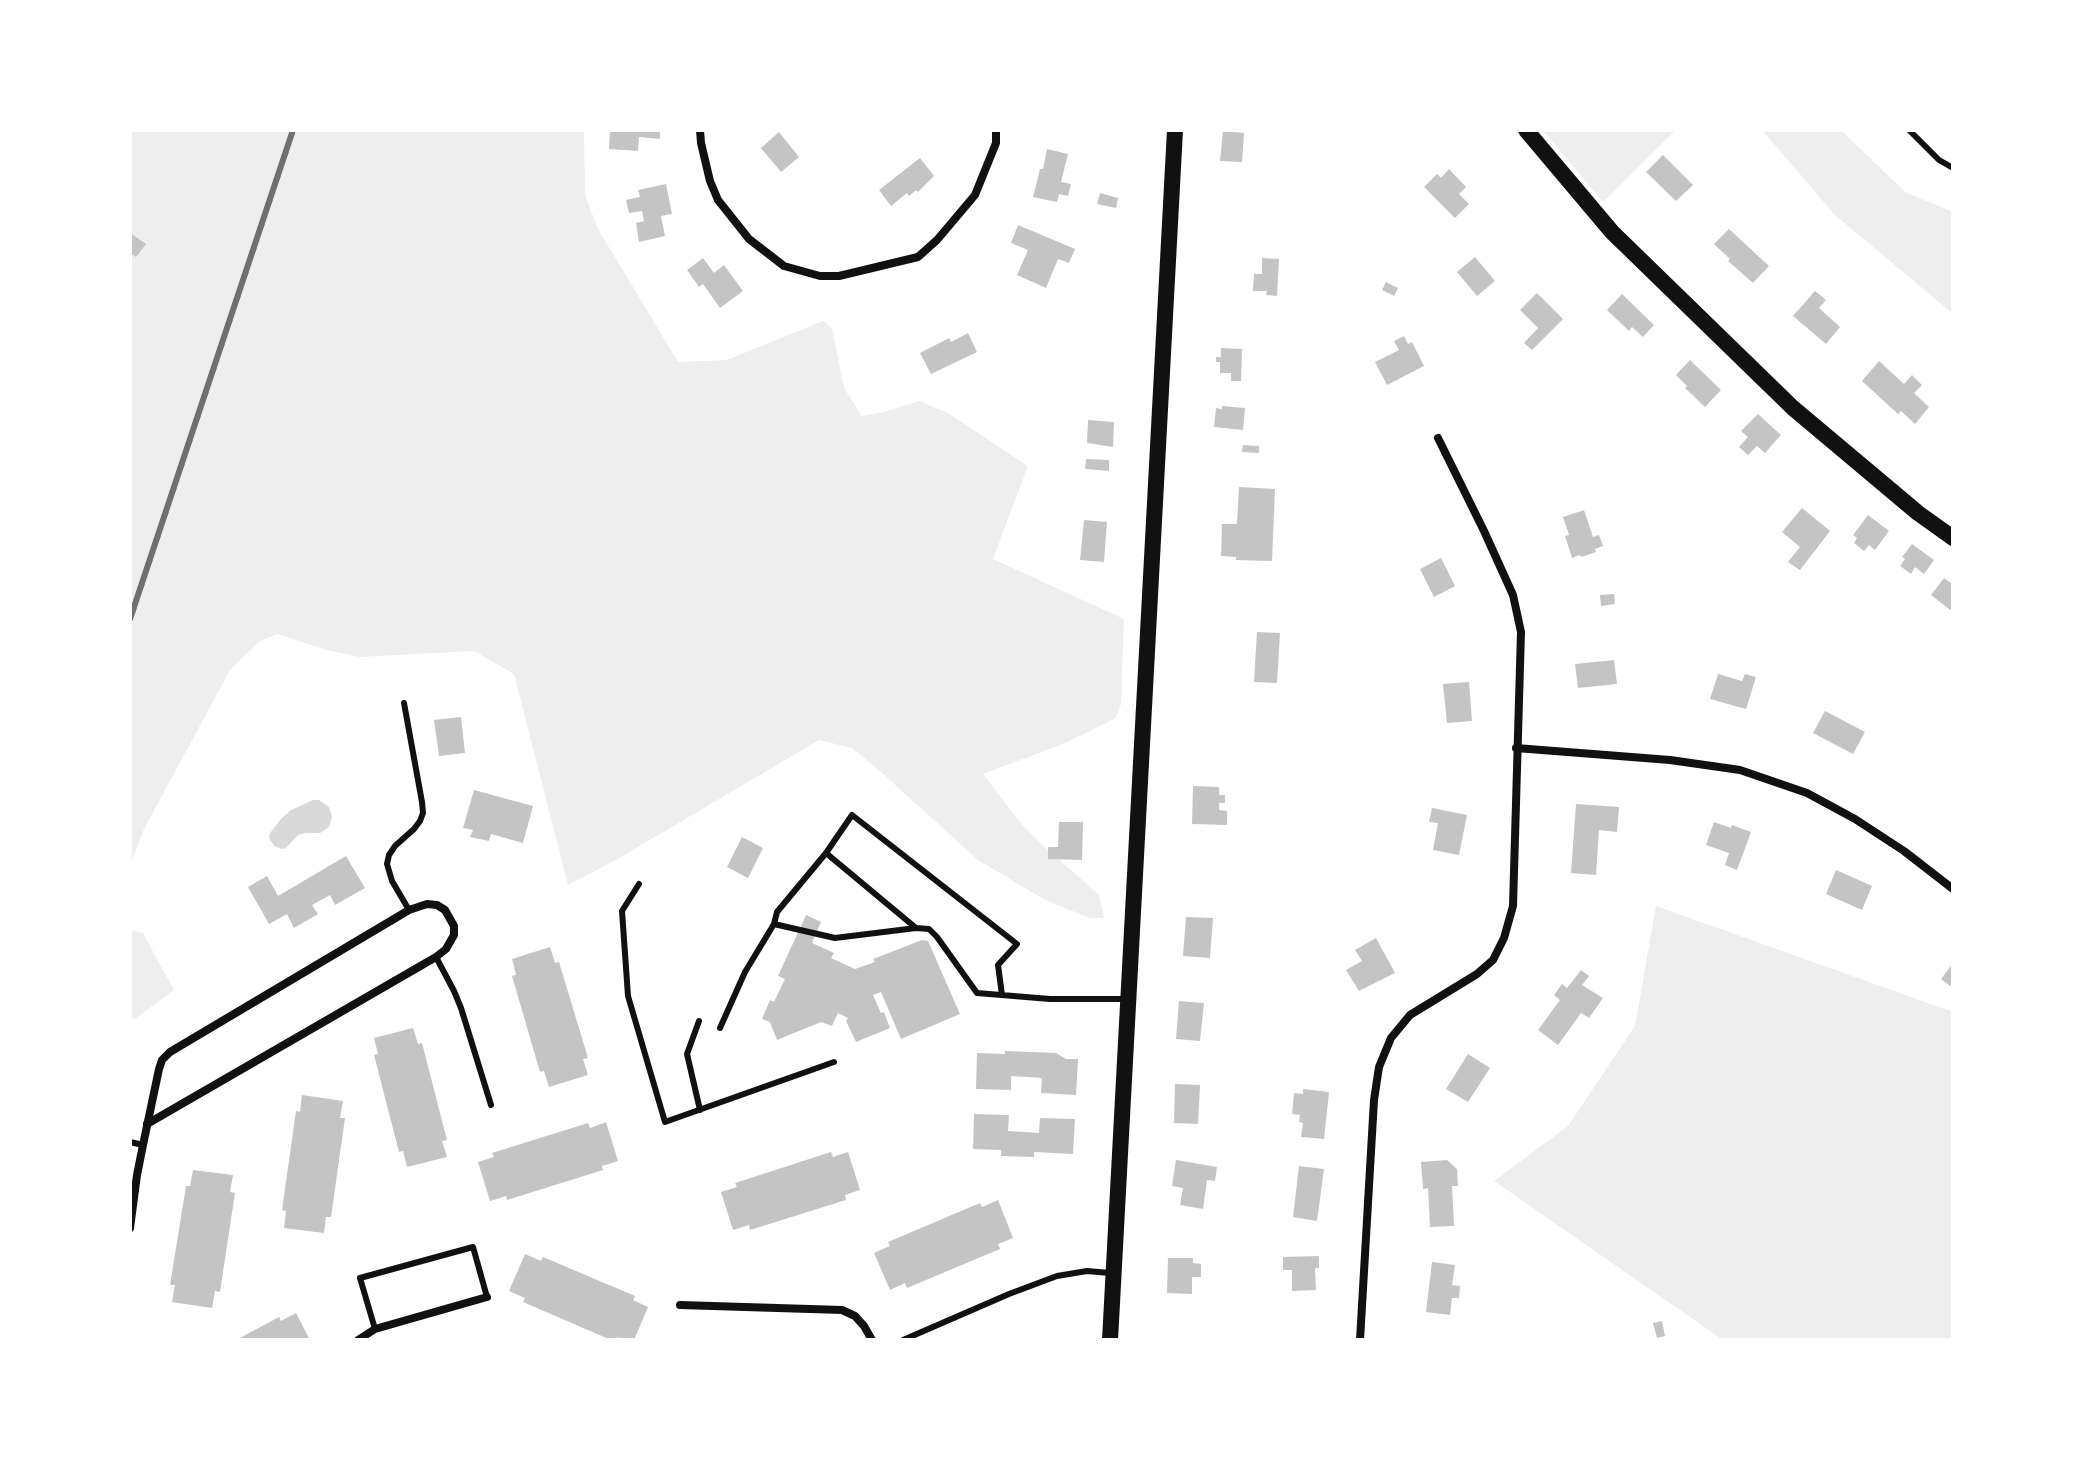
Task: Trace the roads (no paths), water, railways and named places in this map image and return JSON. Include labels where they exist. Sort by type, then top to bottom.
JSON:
[{"type":"main road","points":[[1110,1340],[1175,130]]},
{"type":"main road","points":[[1526,130],[1612,232],[1793,408],[1918,513],[1953,538]]},
{"type":"street","points":[[700,130],[710,181],[718,200],[749,239],[784,266],[820,276],[839,276],[918,257],[937,240],[975,195],[996,143],[996,130]]},
{"type":"street","points":[[1360,1340],[1374,1100],[1379,1067],[1391,1038],[1410,1015],[1477,974],[1493,960],[1504,938],[1513,906],[1521,632],[1513,595],[1438,438]]},
{"type":"street","points":[[1516,748],[1670,760],[1740,770],[1807,793],[1855,819],[1904,851],[1953,889]]},
{"type":"street","points":[[130,1228],[147,1124],[162,1060],[170,1052],[409,910],[427,904],[445,910],[454,926],[454,935],[446,949],[436,957],[147,1124]]},
{"type":"street","points":[[358,1340],[375,1329],[487,1297]]},
{"type":"street","points":[[680,1305],[842,1310],[855,1316],[872,1340]]},
{"type":"lane","points":[[1909,130],[1939,160],[1953,168]]},
{"type":"lane","points":[[404,703],[423,813],[414,829],[395,846],[387,864],[392,881],[409,910]]},
{"type":"lane","points":[[720,1028],[745,972],[774,924],[777,912],[826,853],[852,815],[1017,944],[998,965],[1002,995]]},
{"type":"lane","points":[[826,853],[916,928]]},
{"type":"lane","points":[[639,884],[622,911],[628,996],[665,1122],[834,1062]]},
{"type":"lane","points":[[774,924],[835,938],[929,929],[977,993],[1050,999],[1128,999]]},
{"type":"lane","points":[[436,957],[461,1008],[491,1105]]},
{"type":"lane","points":[[699,1021],[687,1054],[700,1110]]},
{"type":"lane","points":[[130,1142],[143,1145]]},
{"type":"lane","points":[[375,1329],[360,1278],[473,1247],[487,1297]]},
{"type":"lane","points":[[903,1340],[1057,1276],[1087,1271],[1113,1274]]},
{"type":"railway","points":[[130,619],[293,130]]}]
